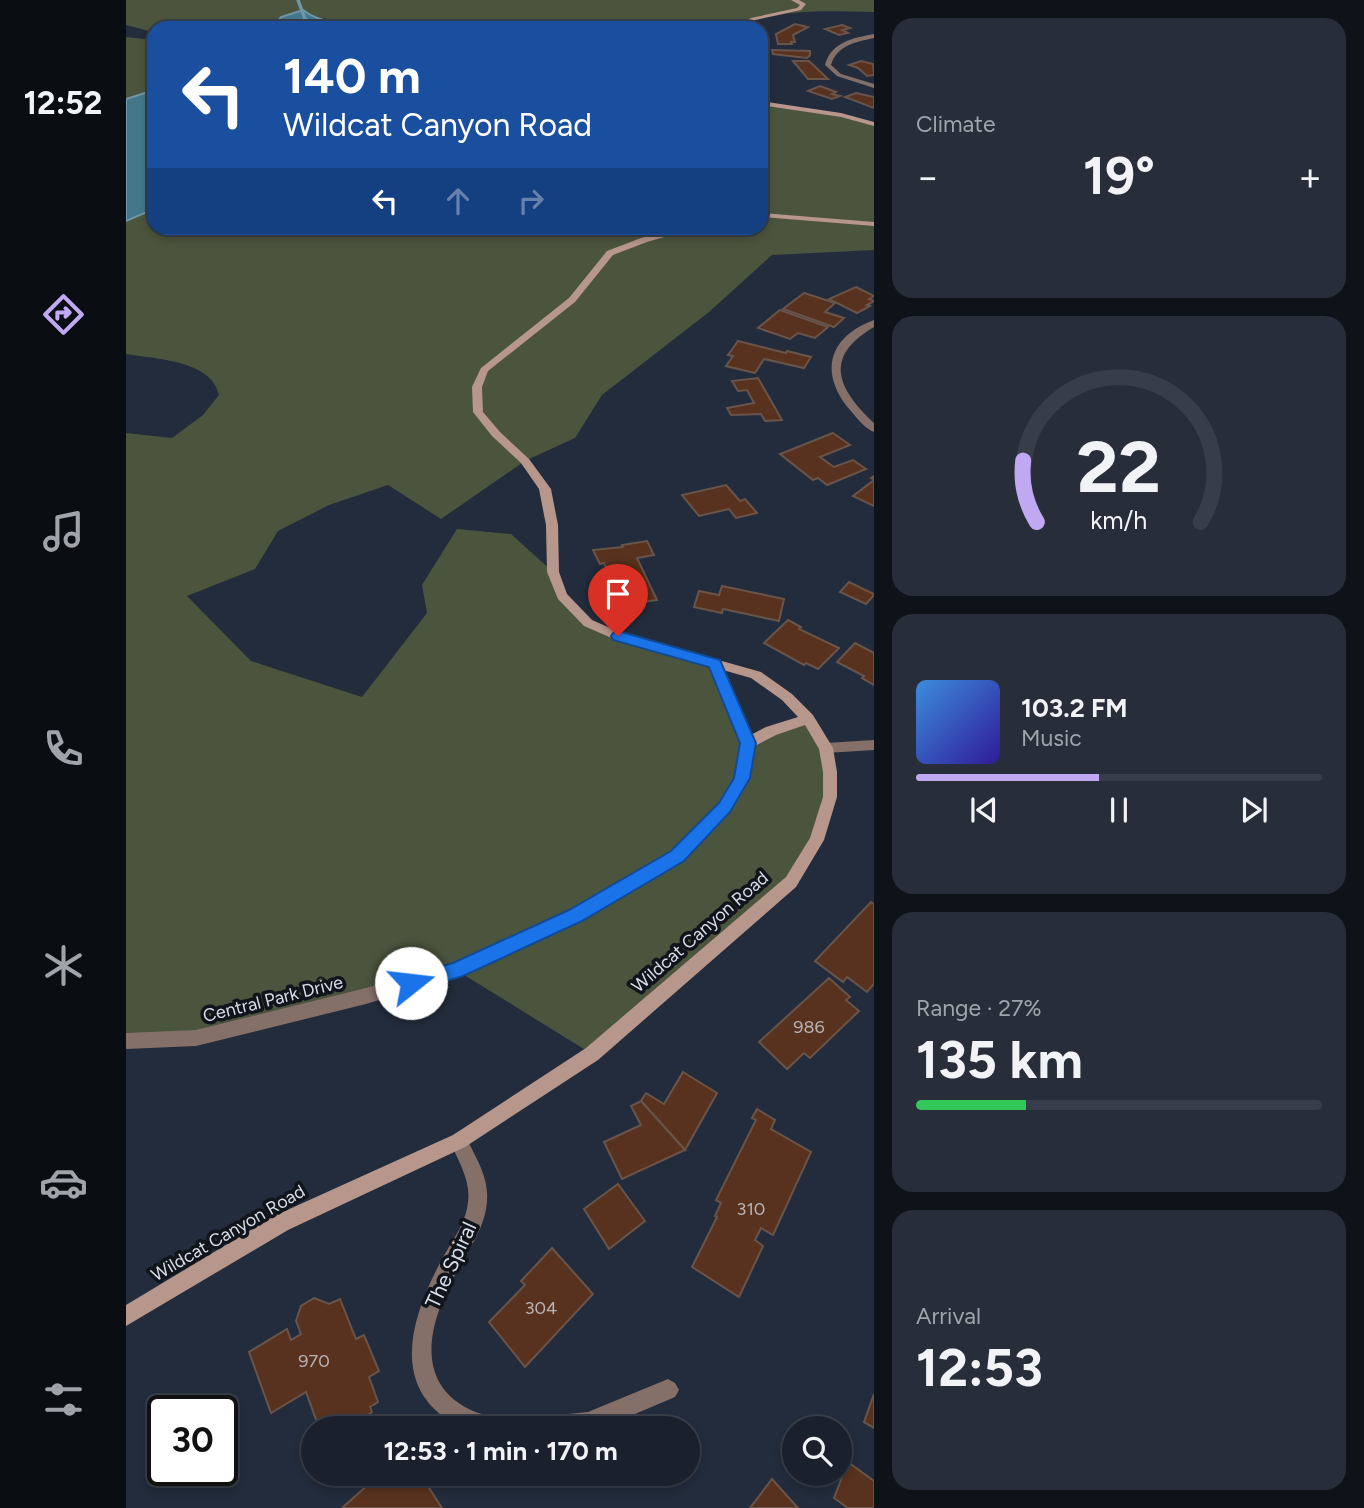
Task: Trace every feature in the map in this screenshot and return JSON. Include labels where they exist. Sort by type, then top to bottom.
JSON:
[{"type":"street","points":[[749,21],[799,9],[803,4],[794,0]]},
{"type":"street","points":[[874,36],[848,42],[836,49],[830,55],[828,65],[839,75],[874,86]]},
{"type":"street","points":[[768,104],[841,115],[874,124]]},
{"type":"street","points":[[768,216],[874,225]]},
{"type":"street","name":"Wildcat Canyon Road","points":[[126,1316],[281,1223],[460,1141],[592,1054],[791,882],[817,840],[830,797],[830,772],[826,748],[808,719],[787,697],[756,675],[618,636],[588,623],[562,596],[553,572],[552,524],[545,489],[525,461],[496,434],[478,412],[477,387],[484,370],[572,300],[610,253],[664,235]]},
{"type":"street","points":[[874,323],[850,340],[841,351],[835,361],[835,377],[849,405],[874,429]]},
{"type":"street","points":[[715,663],[748,743],[808,719]]},
{"type":"street","name":"Central Park Drive","points":[[126,1041],[196,1038],[366,996],[456,970],[575,915],[677,856],[724,807],[742,778],[748,743]]},
{"type":"street","points":[[826,748],[874,745]]},
{"type":"street","name":"The Spiral","points":[[460,1141],[478,1191],[475,1212],[468,1232],[443,1276],[423,1327],[419,1362],[434,1395],[463,1416]]},
{"type":"street","points":[[605,1416],[668,1390]]},
{"type":"green space","points":[[126,0],[874,0],[874,12],[821,11],[786,14],[755,21],[337,21],[308,15],[303,10],[281,17],[279,21],[147,21],[147,30],[126,25]]},
{"type":"green space","points":[[126,37],[147,39],[147,92],[126,99]]},
{"type":"green space","points":[[768,104],[841,115],[874,124],[874,250],[772,255],[709,312],[602,395],[575,438],[525,461],[441,519],[388,485],[329,505],[278,531],[255,569],[187,596],[251,661],[362,697],[427,613],[422,585],[457,529],[511,534],[553,572],[562,596],[588,623],[715,663],[748,743],[808,719],[826,748],[830,797],[791,882],[592,1054],[456,970],[196,1038],[126,1041],[126,433],[172,438],[203,415],[219,395],[214,383],[194,368],[181,363],[126,354],[126,221],[147,212],[147,235],[768,235]]},
{"type":"water","points":[[303,10],[328,21],[278,21],[281,17]]},
{"type":"water","points":[[147,92],[147,212],[126,221],[126,99]]},
{"type":"building","points":[[795,24],[808,27],[793,35],[795,42],[791,42],[792,44],[778,44],[776,34]]},
{"type":"building","points":[[842,25],[850,28],[842,30],[848,33],[839,35],[825,29]]},
{"type":"building","points":[[772,50],[810,51],[810,55],[807,58],[773,54]]},
{"type":"building","points":[[793,61],[809,61],[828,79],[808,79]]},
{"type":"building","points":[[861,61],[873,64],[874,75],[867,76],[858,68],[849,65]]},
{"type":"building","points":[[820,86],[840,96],[832,99],[808,91]]},
{"type":"building","points":[[856,93],[874,97],[874,108],[845,97]]},
{"type":"building","points":[[856,287],[874,296],[869,299],[874,301],[867,305],[870,306],[857,313],[829,299]]},
{"type":"building","points":[[804,293],[835,303],[825,312],[844,318],[834,327],[783,309]]},
{"type":"building","points":[[780,310],[828,327],[815,338],[798,333],[790,339],[758,328]]},
{"type":"building","points":[[738,341],[811,357],[804,368],[764,359],[755,373],[726,366],[733,356],[728,355]]},
{"type":"building","points":[[758,378],[782,420],[765,421],[761,414],[731,415],[727,408],[754,403],[747,390],[738,391],[732,381]]},
{"type":"building","points":[[833,433],[850,445],[820,457],[834,467],[853,460],[866,469],[827,485],[818,478],[813,480],[780,454]]},
{"type":"building","points":[[874,480],[874,506],[853,496]]},
{"type":"building","points":[[726,485],[740,501],[745,499],[757,513],[736,518],[729,509],[699,516],[682,495]]},
{"type":"building","points":[[647,541],[654,555],[637,558],[657,600],[637,603],[634,597],[621,599],[604,563],[600,564],[593,550]]},
{"type":"building","points":[[849,582],[874,595],[866,604],[840,592]]},
{"type":"building","points":[[722,586],[784,599],[779,621],[723,609],[722,613],[694,607],[699,591],[719,595]]},
{"type":"building","points":[[788,620],[801,627],[799,629],[839,648],[818,669],[806,663],[804,665],[764,643]]},
{"type":"building","points":[[855,643],[874,653],[874,685],[862,678],[864,676],[837,662]]},
{"type":"building","points":[[871,902],[874,904],[874,984],[867,992],[847,977],[843,982],[815,961]]},
{"type":"building","points":[[829,978],[850,997],[846,1000],[859,1011],[810,1058],[804,1053],[787,1069],[759,1042]]},
{"type":"building","points":[[683,1072],[717,1093],[685,1150],[641,1101],[646,1093],[664,1104]]},
{"type":"building","points":[[641,1101],[685,1150],[622,1179],[604,1142],[641,1125],[631,1106]]},
{"type":"building","points":[[757,1109],[775,1120],[771,1129],[811,1152],[773,1235],[761,1228],[755,1240],[763,1246],[739,1297],[692,1267],[717,1217],[715,1216],[721,1203],[716,1200],[756,1120],[752,1118]]},
{"type":"building","points":[[618,1184],[645,1221],[609,1249],[584,1209]]},
{"type":"building","points":[[552,1248],[593,1294],[525,1367],[489,1322],[525,1285],[521,1281]]},
{"type":"building","points":[[314,1298],[329,1304],[340,1299],[356,1339],[364,1335],[379,1371],[369,1377],[378,1402],[370,1407],[372,1412],[366,1416],[315,1416],[306,1392],[271,1413],[249,1352],[287,1329],[291,1340],[301,1334],[296,1321],[301,1306]]},
{"type":"building","points":[[874,1394],[874,1428],[864,1422]]},
{"type":"building","points":[[852,1465],[874,1481],[874,1508],[848,1508],[834,1498],[839,1486],[852,1486]]},
{"type":"building","points":[[772,1479],[798,1508],[750,1508]]},
{"type":"building","points":[[367,1486],[428,1486],[442,1508],[342,1508]]},
{"type":"waterway","points":[[298,0],[308,21]]},
{"type":"route","points":[[411,983],[456,970],[575,915],[677,856],[724,807],[742,778],[748,743],[715,663],[618,636]]}]
